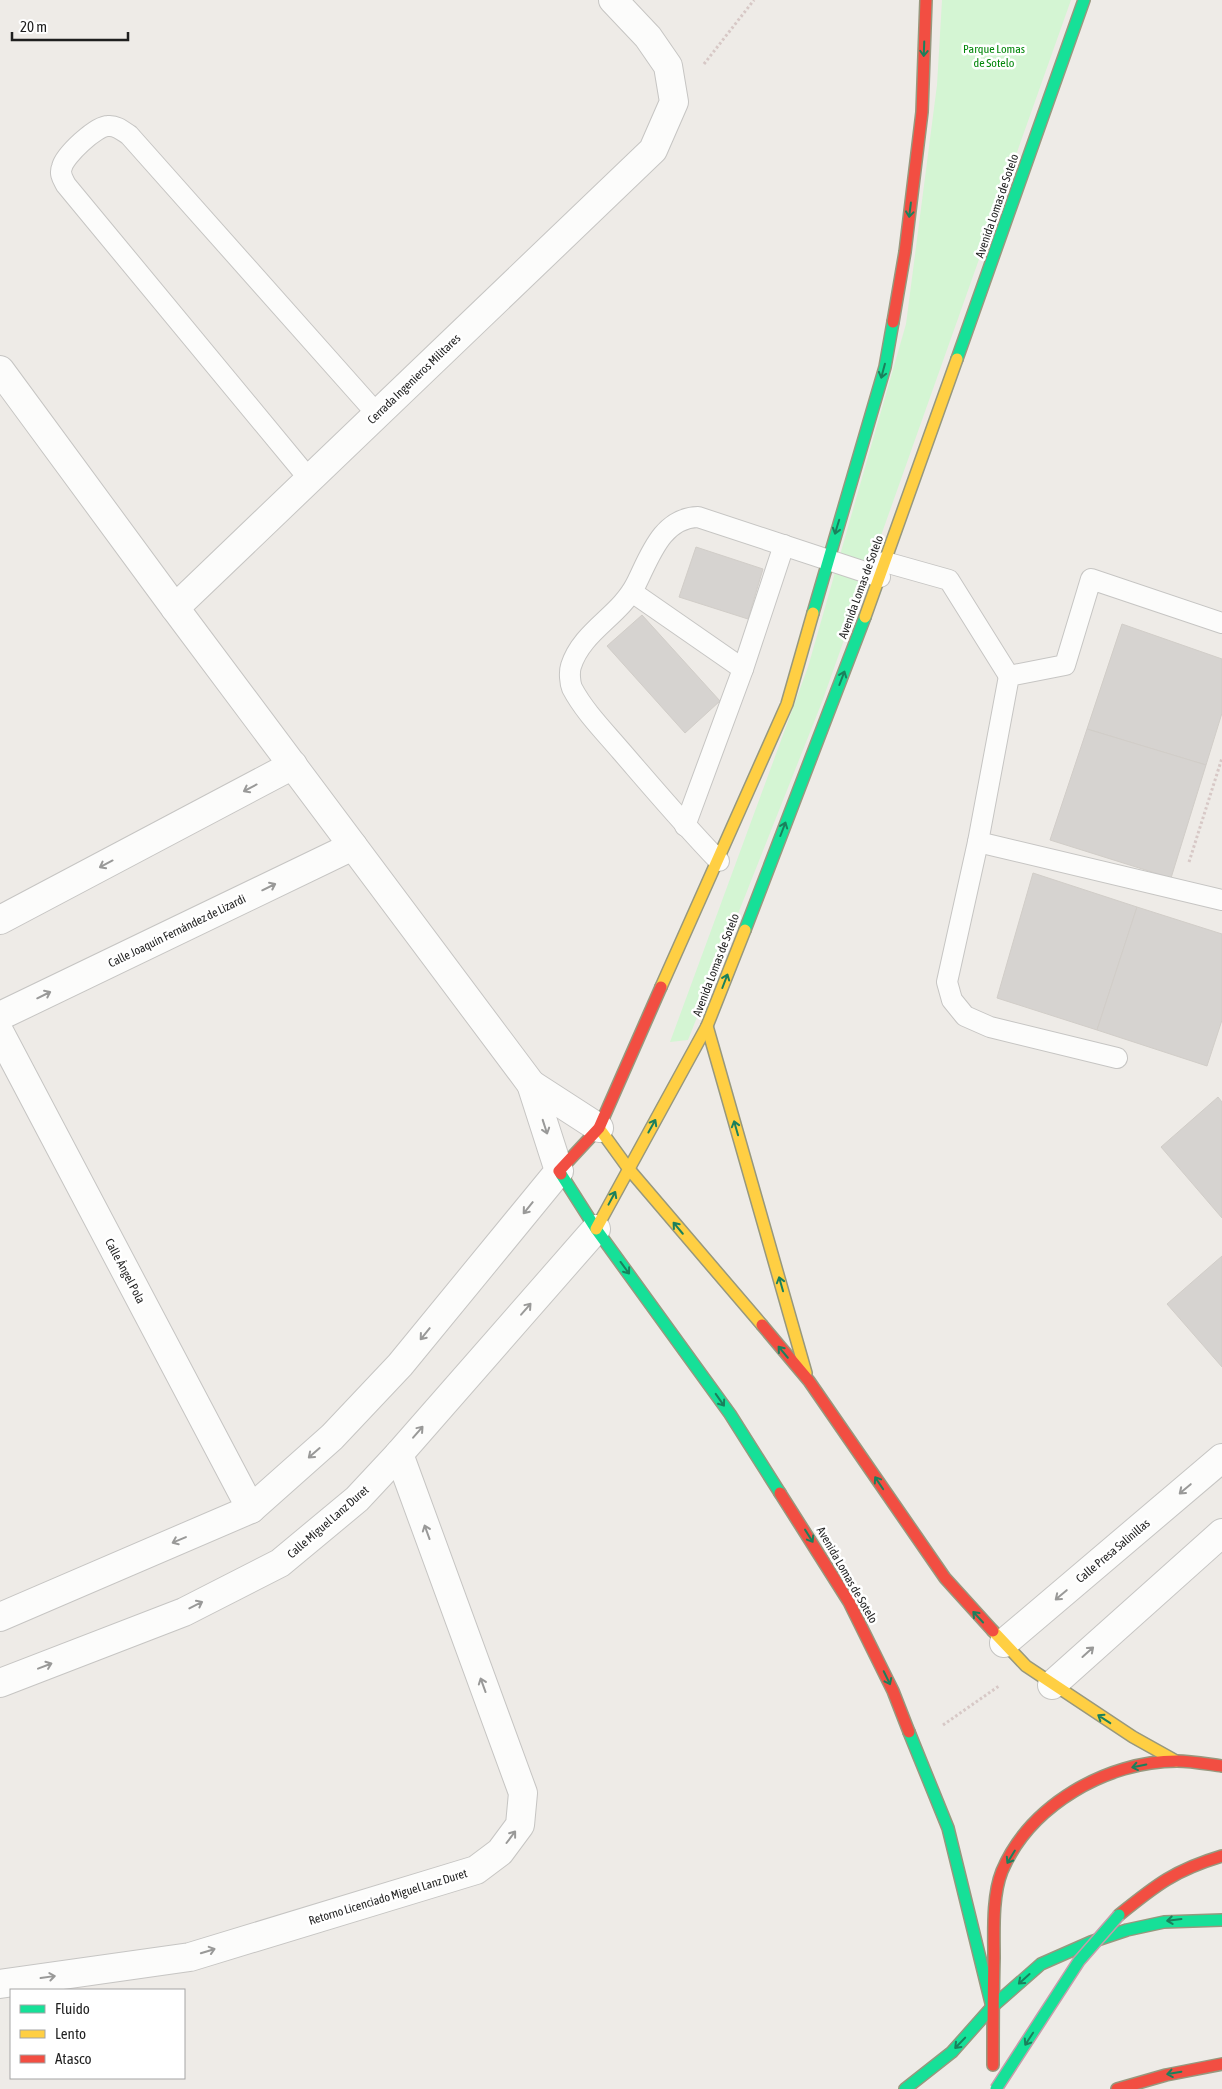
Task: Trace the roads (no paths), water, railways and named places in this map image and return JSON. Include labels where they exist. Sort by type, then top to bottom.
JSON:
[{"type":"main road","points":[[559,1171],[598,1128],[719,861],[787,704],[827,561],[885,367],[905,252],[922,112],[926,0]]},
{"type":"main road","name":"Avenida Lomas de Sotelo","points":[[596,1229],[708,1026],[883,570],[1084,0]]},
{"type":"main road","points":[[708,1026],[809,1381]]},
{"type":"main road","points":[[598,1128],[628,1168],[809,1381],[945,1578],[1004,1644],[1026,1666],[1052,1685],[1133,1737],[1176,1760]]},
{"type":"main road","name":"Avenida Lomas de Sotelo","points":[[559,1171],[596,1229],[730,1414],[850,1602],[916,1744],[948,1828],[992,2007]]},
{"type":"main road","points":[[993,2065],[994,1915],[1002,1872],[1020,1842],[1044,1814],[1073,1790],[1123,1769],[1176,1760],[1222,1766]]},
{"type":"main road","points":[[996,2089],[1079,1961],[1119,1915],[1158,1883],[1192,1865],[1222,1856]]},
{"type":"main road","points":[[904,2089],[949,2055],[977,2027],[992,2007],[1041,1964],[1101,1938],[1135,1927],[1195,1917],[1222,1920]]},
{"type":"main road","points":[[1117,2089],[1166,2074],[1222,2064]]},
{"type":"street","name":"Cerrada Ingenieros Militares","points":[[175,608],[653,150],[674,102],[668,66],[648,37],[613,0]]},
{"type":"street","points":[[0,1617],[251,1509],[332,1437],[400,1365],[559,1171],[531,1084],[4,382]]},
{"type":"street","points":[[0,920],[293,765]]},
{"type":"street","name":"Calle Joaquín Fernández de Lizardi","points":[[0,1016],[353,846]]},
{"type":"street","name":"Calle Ángel Pola","points":[[0,1033],[251,1509]]},
{"type":"street","points":[[531,1084],[598,1128]]},
{"type":"street","name":"Calle Miguel Lanz Duret","points":[[0,1683],[184,1612],[280,1563],[357,1498],[399,1454],[596,1229]]},
{"type":"street","name":"Retorno Licenciado Miguel Lanz Duret","points":[[0,1984],[190,1957],[476,1870],[500,1852],[520,1825],[523,1793],[399,1454]]},
{"type":"street","name":"Calle Presa Salinillas","points":[[1004,1644],[1222,1458]]},
{"type":"street","points":[[1052,1685],[1222,1533]]},
{"type":"lane","points":[[310,480],[66,185],[61,177],[62,167],[68,156],[96,129],[107,126],[119,128],[129,135],[378,414]]},
{"type":"lane","points":[[719,861],[685,826],[585,709],[571,686],[570,669],[577,649],[632,592],[657,541],[671,526],[684,517],[698,517],[784,544],[827,561],[949,580],[1009,676],[978,842],[947,982],[952,1000],[965,1016],[990,1026],[1118,1058]]},
{"type":"lane","points":[[685,826],[743,669],[784,544]]},
{"type":"lane","points":[[1009,676],[1065,665],[1091,579],[1222,623]]},
{"type":"lane","points":[[632,592],[743,669]]},
{"type":"lane","points":[[978,842],[1222,900]]},
{"type":"park label","name":"Parque Lomas de Sotelo","points":[[994,56]]}]
